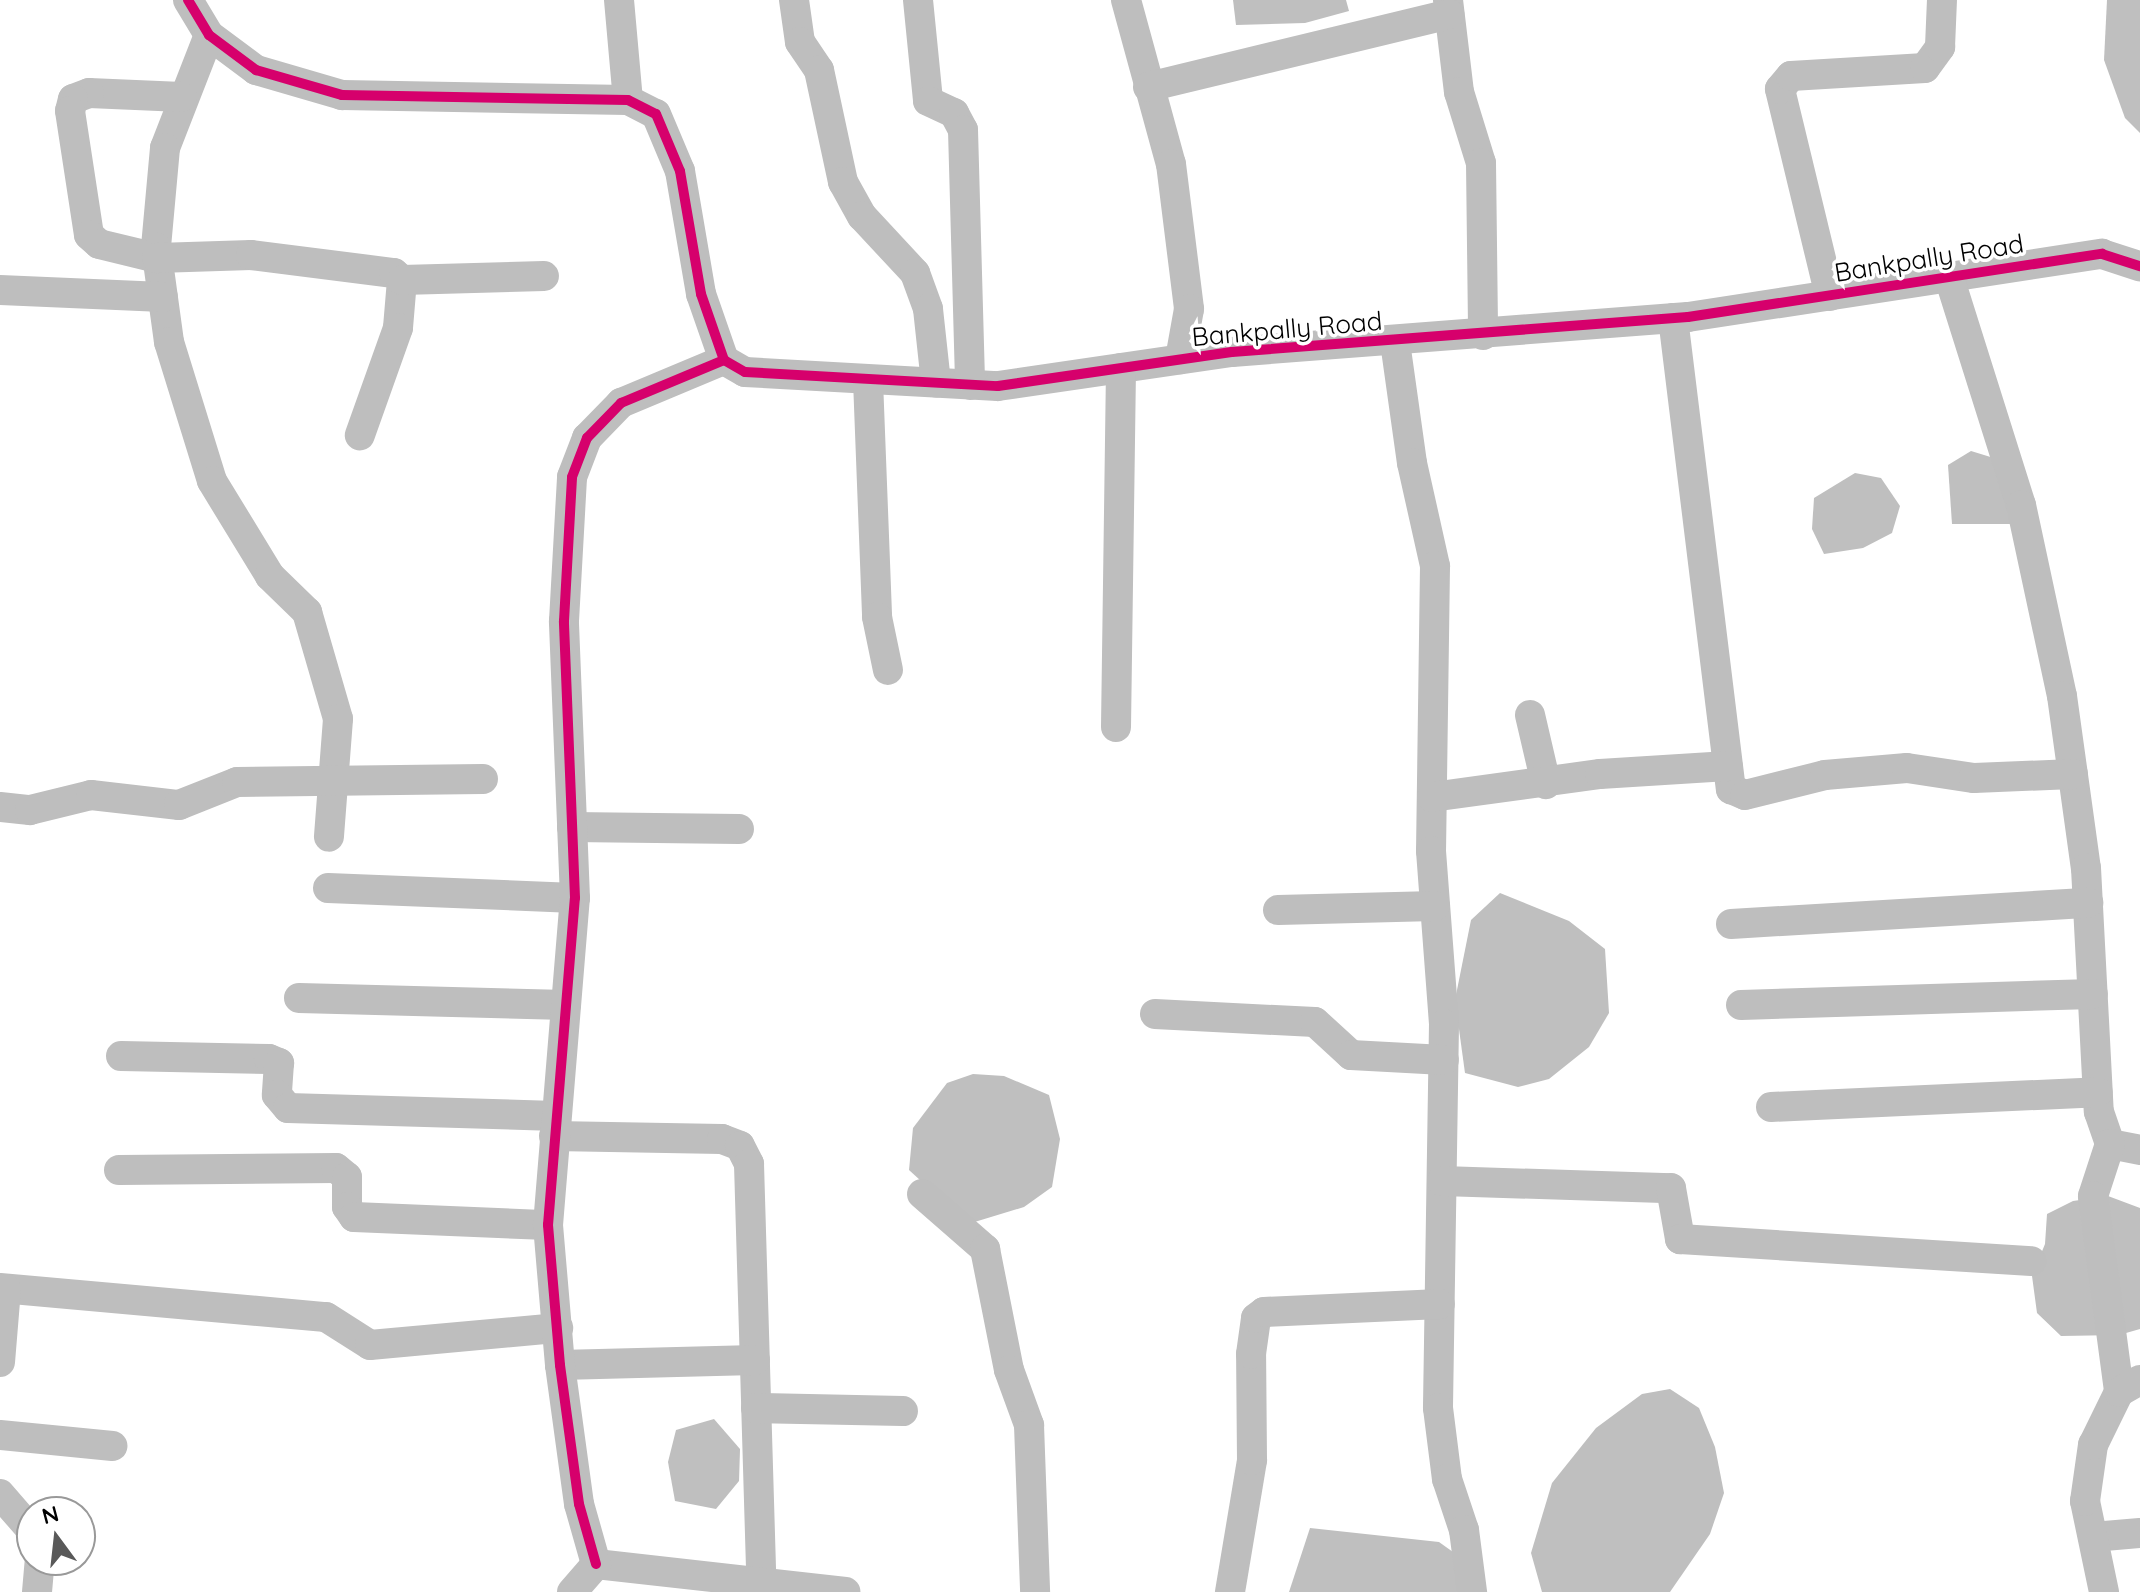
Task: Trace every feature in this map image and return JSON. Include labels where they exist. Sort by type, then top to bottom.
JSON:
[{"type":"street","points":[[188,0],[209,35],[256,70],[342,95],[628,100],[656,114],[680,171],[701,294],[724,360],[621,403],[587,438],[572,477],[564,621],[575,898],[548,1225],[560,1365],[579,1504],[596,1564]]},
{"type":"street","points":[[619,0],[628,100]]},
{"type":"street","points":[[794,0],[800,42],[819,70],[843,182],[862,216],[915,273],[928,309],[936,383]]},
{"type":"street","points":[[918,0],[928,101],[954,113],[963,130],[970,385]]},
{"type":"street","points":[[1126,0],[1171,164],[1189,309],[1180,359]]},
{"type":"street","points":[[1830,296],[1780,89],[1791,76],[1925,68],[1940,47],[1942,0]]},
{"type":"street","points":[[1148,87],[1449,7],[1459,92],[1481,163],[1483,335]]},
{"type":"street","points":[[209,35],[182,97],[165,148],[157,258],[169,342],[212,481],[270,576],[307,612],[338,719],[329,837]]},
{"type":"street","points":[[182,97],[89,93],[73,99],[70,111],[89,235],[99,244],[157,258],[251,255],[394,273],[402,280],[544,276]]},
{"type":"street","name":"Bankpally Road","points":[[724,360],[745,372],[998,386],[1180,359],[1673,318],[2102,254],[2140,266]]},
{"type":"street","points":[[1949,277],[2021,505],[2062,696],[2073,774],[2088,903],[2098,1092],[2110,1144],[2093,1196],[2129,1386],[2093,1445],[2085,1501],[2104,1592]]},
{"type":"street","points":[[360,435],[398,328],[402,280]]},
{"type":"street","points":[[0,290],[163,297]]},
{"type":"street","points":[[1673,318],[1731,789],[1745,795],[1825,775],[1907,768],[1974,778],[2073,774]]},
{"type":"street","points":[[1395,342],[1412,463],[1435,566],[1432,797],[1444,1060],[1438,1408],[1447,1479],[1464,1530],[1472,1592]]},
{"type":"street","points":[[1116,727],[1121,368]]},
{"type":"street","points":[[868,380],[877,617],[888,670]]},
{"type":"street","points":[[1530,715],[1546,784]]},
{"type":"street","points":[[1432,797],[1706,763],[1728,766]]},
{"type":"street","points":[[0,807],[30,810],[91,795],[179,805],[237,782],[333,778],[483,779]]},
{"type":"street","points":[[572,827],[739,829]]},
{"type":"street","points":[[328,888],[575,898]]},
{"type":"street","points":[[1731,924],[2088,903]]},
{"type":"street","points":[[1278,910],[1435,906]]},
{"type":"street","points":[[1741,1005],[2093,994]]},
{"type":"street","points":[[299,998],[566,1005]]},
{"type":"street","points":[[1155,1014],[1315,1022],[1351,1055],[1444,1060]]},
{"type":"street","points":[[121,1056],[269,1059],[281,1067],[277,1095],[288,1108],[722,1139],[740,1146],[749,1164],[761,1580]]},
{"type":"street","points":[[1771,1107],[2098,1092]]},
{"type":"street","points":[[2110,1144],[2140,1150]]},
{"type":"street","points":[[119,1170],[336,1168],[347,1177],[347,1207],[354,1217],[548,1225]]},
{"type":"street","points":[[1442,1181],[1671,1188],[1680,1239],[2031,1261]]},
{"type":"street","points":[[922,1194],[985,1249],[1009,1370],[1029,1425],[1035,1592]]},
{"type":"street","points":[[0,1362],[3,1289],[326,1317],[370,1345],[558,1328]]},
{"type":"street","points":[[1230,1592],[1252,1460],[1251,1354],[1256,1318],[1264,1312],[1440,1304]]},
{"type":"street","points":[[560,1365],[755,1360]]},
{"type":"street","points":[[756,1408],[903,1411]]},
{"type":"street","points":[[0,1435],[112,1446]]},
{"type":"street","points":[[0,1494],[16,1520]]},
{"type":"street","points":[[2093,1537],[2140,1533]]},
{"type":"street","points":[[596,1564],[761,1580],[845,1592]]},
{"type":"street","points":[[572,1592],[596,1564]]},
{"type":"shaded area","points":[[1233,0],[1346,0],[1349,11],[1305,23],[1236,25]]},
{"type":"shaded area","points":[[2107,0],[2140,0],[2140,133],[2125,118],[2104,60]]},
{"type":"shaded area","points":[[1971,451],[1997,459],[2013,524],[1952,524],[1948,465]]},
{"type":"shaded area","points":[[1855,473],[1881,478],[1900,506],[1892,533],[1863,548],[1824,554],[1812,529],[1814,498]]},
{"type":"shaded area","points":[[1500,893],[1569,921],[1605,949],[1609,1013],[1589,1047],[1549,1079],[1518,1087],[1465,1073],[1455,1000],[1471,920]]},
{"type":"shaded area","points":[[973,1074],[1004,1076],[1049,1095],[1060,1139],[1052,1187],[1024,1207],[968,1224],[909,1170],[913,1128],[947,1083]]},
{"type":"shaded area","points":[[2108,1196],[2140,1208],[2140,1329],[2119,1335],[2061,1336],[2037,1313],[2032,1276],[2045,1244],[2047,1214],[2073,1201]]},
{"type":"shaded area","points":[[1670,1389],[1699,1408],[1715,1447],[1724,1493],[1710,1534],[1670,1592],[1542,1592],[1531,1553],[1552,1483],[1596,1428],[1642,1394]]},
{"type":"shaded area","points":[[714,1419],[740,1449],[739,1481],[716,1509],[675,1501],[668,1462],[676,1430]]},
{"type":"shaded area","points":[[1310,1528],[1439,1542],[1460,1557],[1465,1592],[1289,1592]]},
{"type":"cycle path","points":[[188,0],[209,35],[256,70],[342,95],[628,100],[656,114],[680,171],[701,294],[724,360],[745,372],[998,386],[1232,352],[1688,317],[2102,254],[2140,266]]},
{"type":"cycle path","points":[[596,1564],[579,1504],[560,1365],[548,1225],[575,898],[564,621],[572,477],[587,438],[621,403],[724,360]]}]
